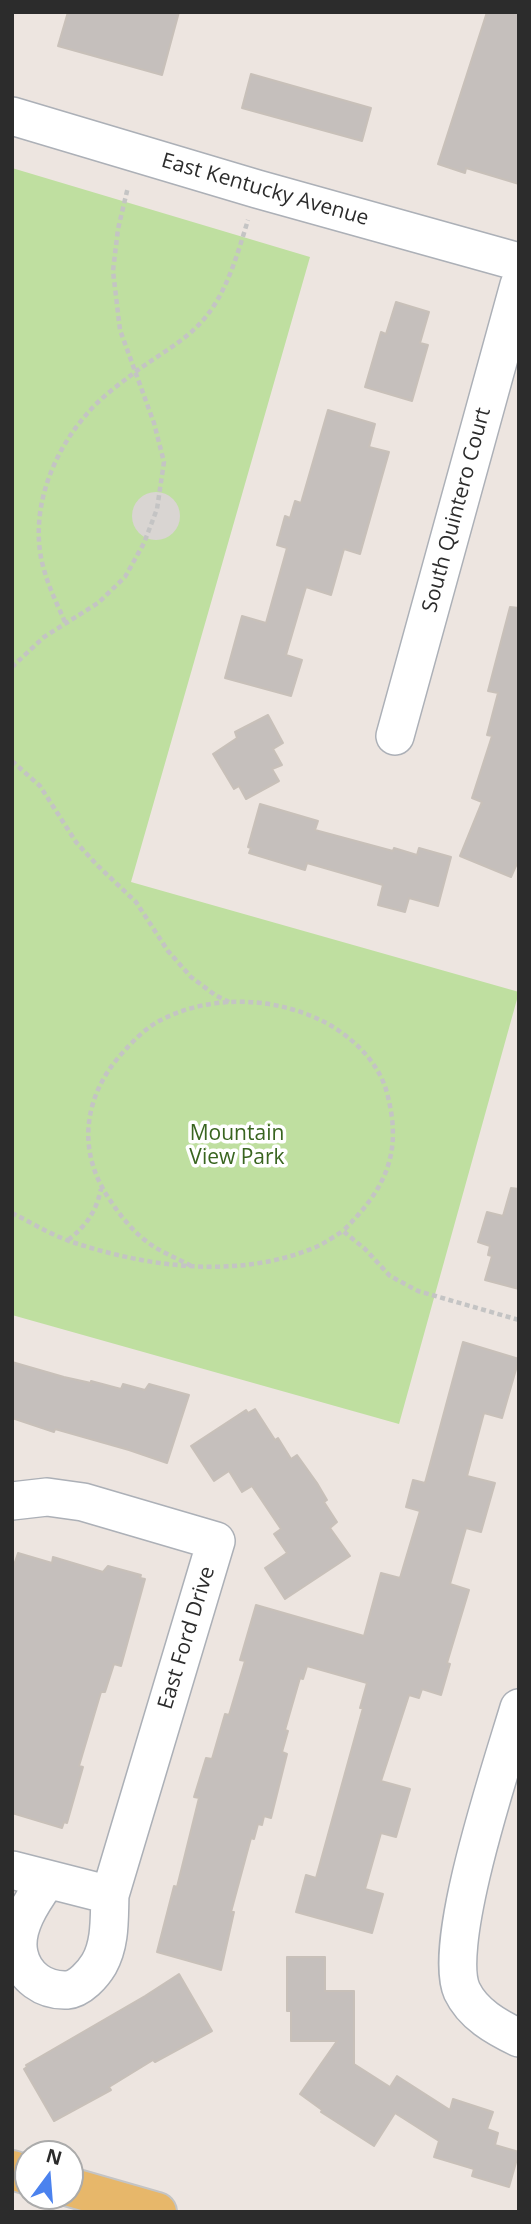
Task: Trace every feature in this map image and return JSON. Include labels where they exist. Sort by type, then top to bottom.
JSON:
[{"type":"main road","points":[[84,2191],[157,2212]]},
{"type":"street","name":"East Kentucky Avenue","points":[[12,116],[257,189],[519,262]]},
{"type":"street","name":"South Quintero Court","points":[[395,736],[519,285]]},
{"type":"street","name":"East Ford Drive","points":[[12,1501],[47,1497],[83,1502],[216,1541],[110,1895]]},
{"type":"street","points":[[519,1708],[476,1856],[460,1928],[458,1957],[461,1988],[471,2005],[479,2014],[519,2038]]},
{"type":"street","points":[[29,1875],[110,1895],[109,1934],[101,1962],[87,1980],[68,1990],[39,1984],[26,1971],[18,1953],[20,1933],[29,1905],[29,1875]]},
{"type":"path","points":[[12,667],[44,637],[98,603],[125,577],[144,543],[157,509],[164,463],[155,423],[120,330],[113,271],[118,229],[137,153]]},
{"type":"path","points":[[65,622],[44,571],[38,530],[44,489],[59,453],[86,414],[135,372],[182,342],[214,305],[237,259],[257,189]]},
{"type":"path","points":[[12,761],[40,786],[76,842],[136,902],[168,951],[191,977],[215,995],[230,1002]]},
{"type":"path","points":[[12,1213],[68,1240],[143,1260],[191,1266],[212,1268],[270,1262],[317,1247],[344,1231],[378,1191],[387,1169],[392,1142],[393,1117],[385,1086],[369,1058],[346,1035],[313,1016],[282,1005],[230,1002],[202,1006],[162,1020],[138,1036],[114,1061],[97,1089],[89,1116],[88,1142],[102,1188],[132,1228],[152,1245],[191,1266]]},
{"type":"path","points":[[68,1240],[90,1219],[102,1188]]},
{"type":"path","points":[[344,1231],[390,1276],[418,1291],[519,1320]]},
{"type":"green space","name":"Mountain View Park","points":[[12,168],[310,257],[131,882],[519,992],[399,1424],[12,1315]]},
{"type":"shaded area","points":[[156,492],[173,499],[180,516],[173,533],[156,540],[139,533],[132,516],[139,499]]},
{"type":"building","points":[[68,12],[179,12],[162,75],[58,46]]},
{"type":"building","points":[[487,12],[519,12],[519,184],[466,168],[465,173],[438,164]]},
{"type":"building","points":[[251,74],[371,108],[362,141],[242,108]]},
{"type":"building","points":[[396,302],[429,312],[420,343],[428,345],[412,401],[365,387],[381,332],[386,334]]},
{"type":"building","points":[[328,410],[375,424],[369,447],[389,452],[360,554],[344,549],[331,595],[306,587],[286,655],[302,660],[291,696],[225,678],[242,616],[266,623],[287,548],[277,545],[285,516],[290,518],[295,501],[301,503]]},
{"type":"building","points":[[510,607],[519,608],[519,859],[511,877],[460,856],[482,802],[472,798],[492,736],[487,735],[498,693],[488,691]]},
{"type":"building","points":[[268,715],[283,743],[273,749],[282,765],[272,769],[279,781],[246,799],[239,786],[234,789],[213,754],[237,738],[235,732]]},
{"type":"building","points":[[260,804],[318,821],[315,830],[393,851],[394,848],[417,855],[419,848],[451,857],[438,906],[409,898],[405,912],[378,905],[383,885],[307,863],[305,870],[249,853],[251,848],[248,847]]},
{"type":"building","points":[[511,1188],[519,1189],[519,1289],[485,1280],[492,1256],[488,1255],[490,1246],[478,1242],[487,1212],[503,1216]]},
{"type":"building","points":[[463,1342],[519,1359],[502,1418],[484,1413],[467,1476],[495,1483],[481,1532],[466,1528],[450,1584],[469,1590],[447,1663],[450,1664],[441,1695],[422,1689],[419,1698],[409,1695],[381,1781],[410,1789],[396,1837],[381,1833],[365,1889],[383,1894],[372,1933],[296,1912],[306,1875],[316,1878],[363,1708],[360,1708],[367,1683],[307,1666],[303,1679],[300,1678],[285,1730],[288,1731],[282,1752],[287,1754],[271,1818],[264,1816],[262,1825],[258,1824],[254,1839],[251,1838],[231,1912],[234,1912],[221,1970],[157,1952],[174,1886],[177,1887],[199,1798],[194,1797],[206,1758],[212,1759],[225,1714],[229,1715],[245,1661],[240,1660],[256,1605],[364,1636],[381,1573],[400,1578],[420,1511],[406,1507],[413,1480],[425,1483]]},
{"type":"building","points":[[12,1362],[121,1389],[123,1384],[145,1390],[149,1384],[189,1395],[167,1463],[12,1418]]},
{"type":"building","points":[[255,1409],[275,1440],[278,1438],[291,1459],[297,1455],[317,1483],[327,1500],[324,1502],[337,1522],[330,1528],[350,1556],[285,1599],[265,1568],[287,1553],[274,1534],[281,1529],[252,1486],[242,1492],[229,1471],[214,1481],[191,1446],[246,1410],[248,1413]]},
{"type":"building","points":[[18,1553],[52,1563],[53,1557],[103,1572],[108,1566],[141,1575],[140,1578],[145,1579],[121,1666],[114,1664],[105,1692],[101,1692],[79,1766],[83,1767],[67,1823],[64,1822],[62,1828],[12,1813],[12,1571]]},
{"type":"building","points":[[287,1957],[325,1957],[325,1991],[354,1991],[354,2064],[390,2087],[397,2076],[450,2110],[453,2099],[493,2112],[487,2129],[498,2133],[495,2145],[519,2152],[509,2187],[472,2176],[474,2169],[434,2157],[439,2141],[395,2113],[374,2146],[321,2112],[322,2110],[300,2094],[337,2041],[291,2041],[291,2011],[287,2011]]},
{"type":"building","points":[[179,1974],[212,2031],[155,2062],[153,2060],[109,2087],[111,2090],[54,2121],[24,2069],[26,2065]]}]
